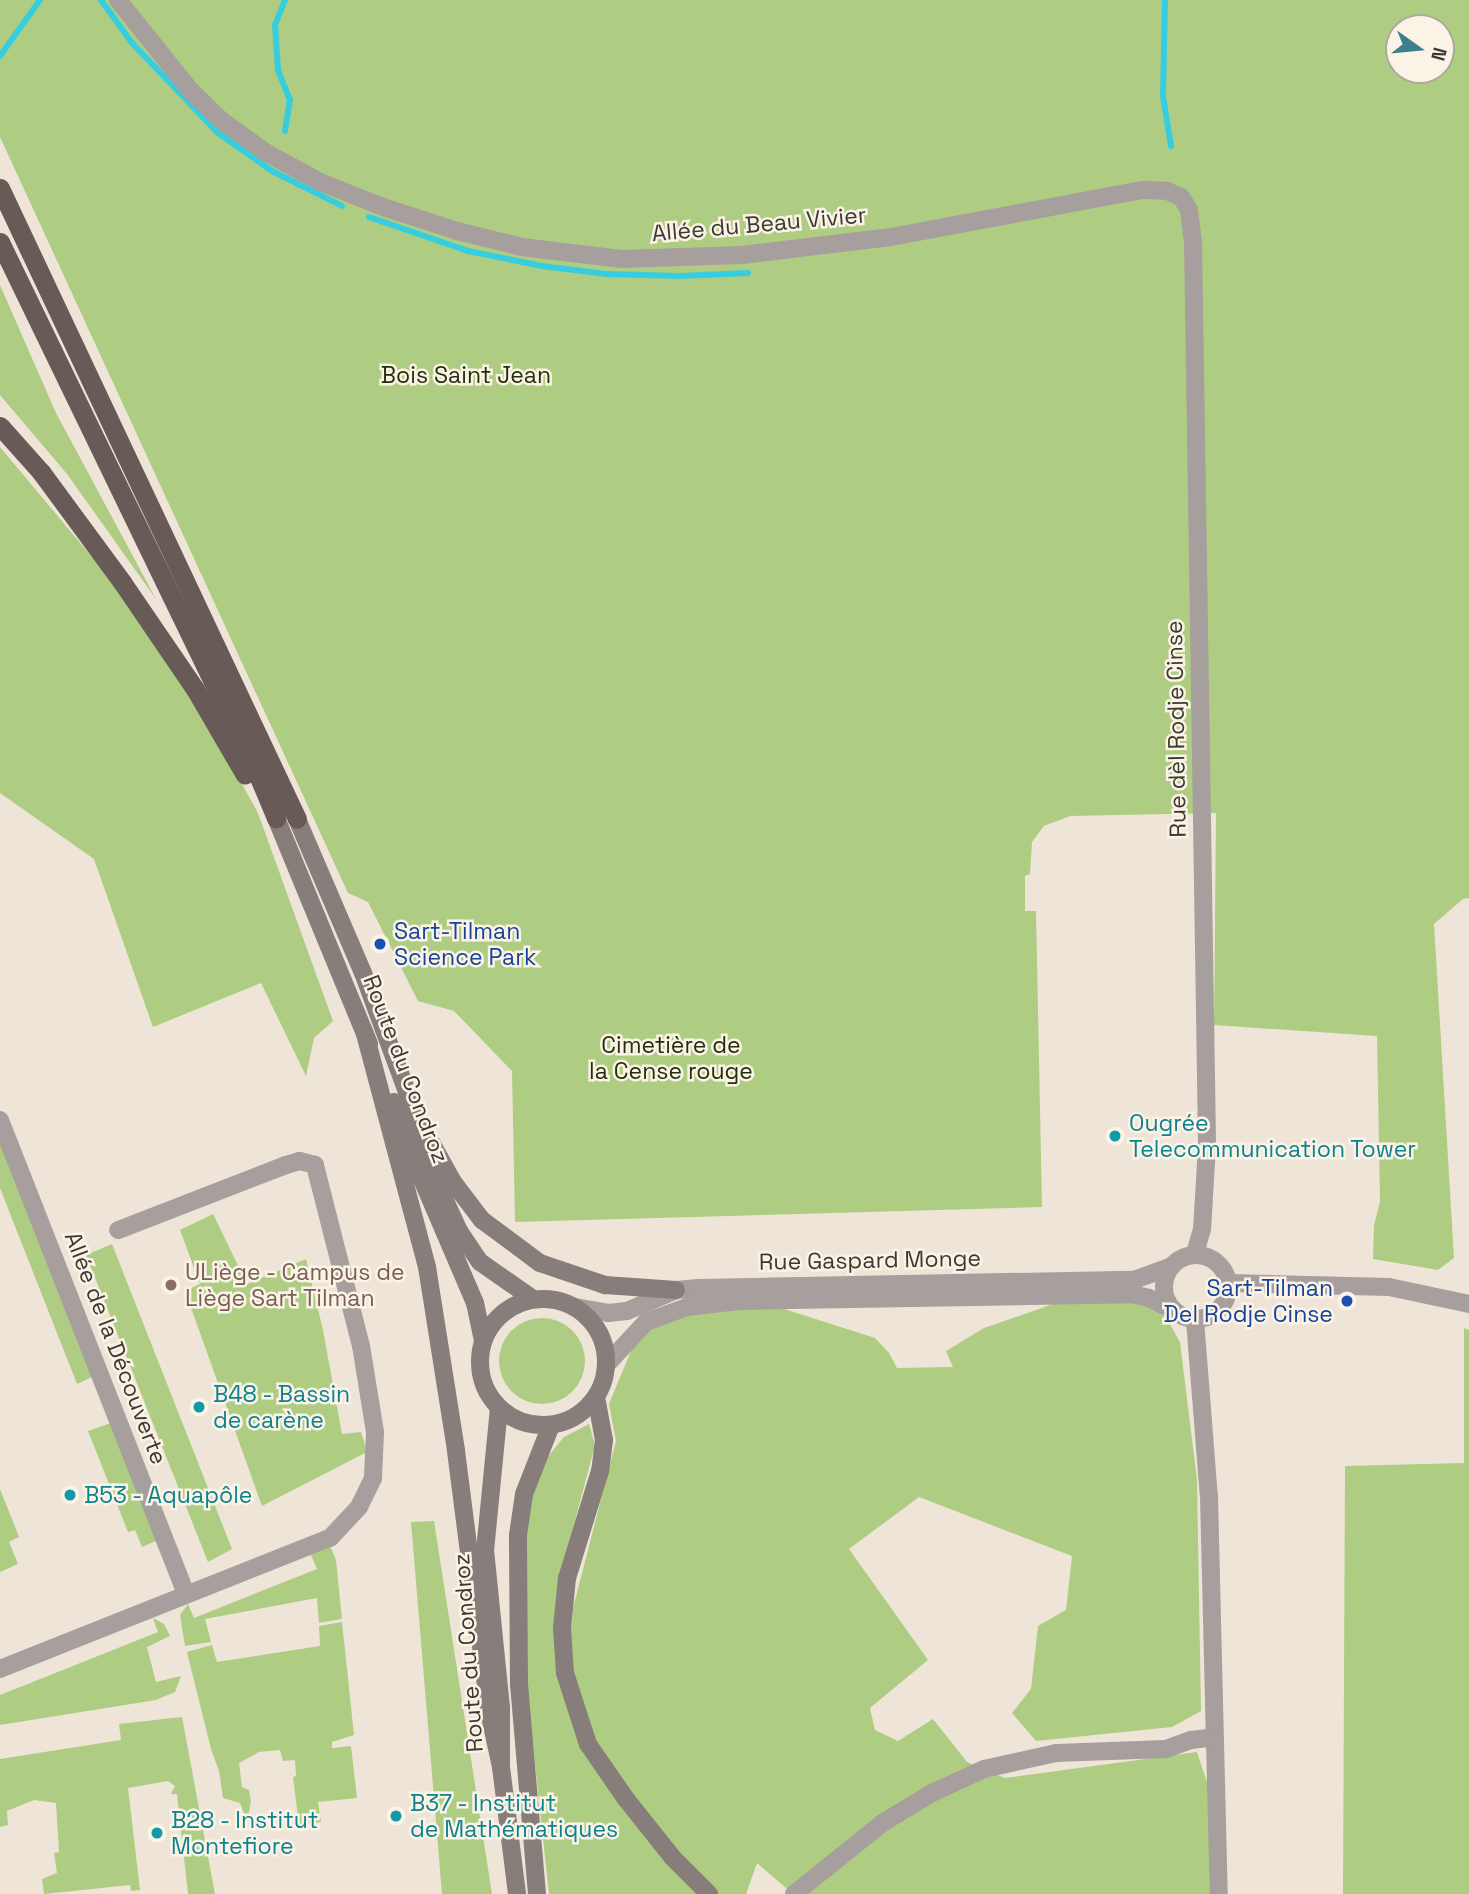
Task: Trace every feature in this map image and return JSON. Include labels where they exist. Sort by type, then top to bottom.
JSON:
[{"type":"highway","points":[[0,188],[297,819]]},
{"type":"highway","points":[[0,242],[258,775],[276,818]]},
{"type":"highway","points":[[0,426],[41,472],[122,583],[195,689],[254,791],[276,818]]},
{"type":"main road","name":"Route du Condroz","points":[[276,818],[344,977],[421,1177],[475,1303],[483,1340]]},
{"type":"main road","name":"Route du Condroz","points":[[297,819],[363,973],[417,1119],[429,1166],[458,1231],[480,1262],[533,1299]]},
{"type":"main road","points":[[365,1034],[428,1266],[463,1502],[490,1716],[500,1767]]},
{"type":"main road","points":[[417,1119],[460,1192],[482,1220],[511,1244],[540,1263],[594,1282],[676,1290]]},
{"type":"main road","points":[[533,1299],[555,1299],[575,1307],[592,1322],[603,1342],[607,1365],[596,1397],[577,1416],[551,1425],[533,1425],[514,1419],[499,1408],[485,1388],[479,1364],[483,1340],[494,1321],[512,1306],[533,1299]]},
{"type":"main road","points":[[596,1397],[604,1440],[600,1471],[567,1578],[562,1628],[565,1673],[588,1744],[626,1799],[673,1858],[709,1894]]},
{"type":"main road","name":"Route du Condroz","points":[[499,1408],[485,1550],[501,1708],[500,1767],[517,1894]]},
{"type":"main road","points":[[537,1894],[519,1685],[518,1535],[524,1494],[551,1425]]},
{"type":"street","name":"Allée du Beau Vivier","points":[[118,0],[191,92],[221,120],[265,152],[320,182],[376,204],[457,231],[522,247],[621,259],[742,255],[891,237],[1143,190],[1167,191],[1186,203]]},
{"type":"street","name":"Rue dèl Rodje Cinse","points":[[1186,203],[1192,219],[1193,242],[1208,1146],[1202,1230],[1195,1254]]},
{"type":"street","name":"Allée de la Découverte","points":[[0,1120],[186,1594]]},
{"type":"street","name":"Allée de la Découverte","points":[[0,1669],[330,1538],[359,1507],[373,1478],[376,1432],[361,1346],[319,1174],[309,1161],[286,1165],[118,1230]]},
{"type":"street","points":[[1195,1254],[1213,1259],[1221,1266],[1228,1283],[1225,1301],[1220,1309],[1205,1319],[1195,1320],[1183,1317],[1173,1310],[1163,1289],[1170,1267],[1195,1254]]},
{"type":"street","name":"Rue Gaspard Monge","points":[[575,1307],[608,1313],[627,1311],[676,1290],[1134,1280],[1170,1267]]},
{"type":"street","points":[[1228,1283],[1389,1287],[1469,1304]]},
{"type":"street","name":"Rue Gaspard Monge","points":[[607,1365],[646,1322],[687,1307],[739,1301],[1132,1294],[1149,1298],[1173,1310]]},
{"type":"street","points":[[1195,1320],[1209,1496],[1219,1894]]},
{"type":"street","points":[[794,1894],[884,1822],[932,1793],[984,1769],[1056,1754],[1167,1749],[1191,1740],[1214,1737]]},
{"type":"green space","name":"Bois Saint Jean","points":[[0,0],[1469,0],[1469,898],[1463,899],[1434,924],[1454,1258],[1438,1270],[1373,1259],[1374,1225],[1380,1202],[1377,1036],[1214,1025],[1216,813],[1070,816],[1044,826],[1032,842],[1030,874],[1025,876],[1025,911],[1036,911],[1042,1207],[515,1222],[512,1071],[454,1011],[418,1001],[368,902],[348,893],[0,137]]},
{"type":"green space","points":[[0,285],[56,413],[156,599],[67,474],[0,395]]},
{"type":"green space","points":[[0,447],[122,593],[200,708],[258,813],[333,1021],[314,1038],[306,1076],[261,983],[153,1027],[94,859],[0,793]]},
{"type":"green space","points":[[0,1137],[94,1376],[77,1384],[0,1188]]},
{"type":"green space","points":[[213,1214],[247,1284],[306,1259],[323,1330],[342,1434],[361,1432],[367,1452],[262,1506],[185,1291],[200,1284],[180,1230]]},
{"type":"green space","points":[[112,1244],[232,1549],[208,1562],[86,1255]]},
{"type":"green space","points":[[1056,1303],[1150,1304],[1167,1319],[1180,1342],[1197,1480],[1201,1711],[1172,1727],[1036,1741],[1012,1713],[1031,1689],[1038,1626],[1066,1610],[1072,1556],[919,1497],[849,1549],[928,1660],[870,1708],[875,1730],[898,1741],[933,1719],[967,1762],[1005,1778],[1197,1752],[1208,1785],[1210,1894],[793,1894],[757,1863],[746,1894],[549,1894],[527,1690],[525,1550],[530,1505],[537,1470],[564,1437],[589,1424],[595,1445],[557,1589],[554,1633],[572,1625],[573,1608],[616,1441],[609,1404],[633,1346],[651,1327],[692,1311],[778,1307],[875,1338],[889,1353],[897,1368],[953,1367],[946,1351],[984,1328]]},
{"type":"green space","points":[[534,1318],[550,1318],[573,1330],[582,1344],[585,1361],[582,1378],[573,1392],[550,1404],[534,1404],[518,1397],[506,1385],[499,1369],[499,1353],[506,1337],[518,1325]]},
{"type":"green space","points":[[1464,1328],[1469,1330],[1469,1894],[1343,1894],[1345,1466],[1464,1463]]},
{"type":"green space","points":[[111,1423],[158,1540],[142,1547],[135,1530],[128,1532],[88,1431]]},
{"type":"green space","points":[[0,1489],[19,1537],[9,1542],[18,1564],[0,1572]]},
{"type":"green space","points":[[434,1521],[492,1894],[442,1894],[411,1522]]},
{"type":"green space","points":[[329,1543],[336,1560],[342,1619],[319,1623],[317,1598],[205,1619],[211,1642],[185,1646],[180,1615],[188,1604],[194,1618],[317,1569],[311,1555]]},
{"type":"green space","points":[[153,1618],[164,1624],[170,1636],[147,1647],[156,1682],[181,1676],[175,1692],[156,1700],[0,1725],[0,1695],[158,1632]]},
{"type":"green space","points":[[342,1622],[354,1735],[332,1742],[332,1748],[351,1746],[357,1798],[318,1802],[321,1822],[299,1825],[293,1777],[296,1776],[295,1760],[283,1761],[280,1750],[259,1752],[239,1763],[242,1787],[249,1790],[251,1801],[247,1822],[240,1803],[223,1798],[219,1771],[187,1652],[212,1645],[217,1662],[320,1646],[319,1626]]},
{"type":"green space","points":[[182,1717],[215,1894],[188,1894],[177,1794],[171,1794],[175,1786],[168,1781],[128,1788],[140,1890],[131,1891],[130,1885],[44,1894],[42,1879],[57,1873],[54,1853],[59,1852],[56,1803],[34,1800],[7,1811],[8,1825],[0,1827],[0,1759],[121,1740],[119,1724]]},
{"type":"waterway","points":[[0,56],[40,0]]},
{"type":"waterway","points":[[101,0],[132,43],[218,133],[272,171],[342,206]]},
{"type":"waterway","points":[[285,0],[275,25],[278,70],[290,100],[285,131]]},
{"type":"waterway","points":[[1165,0],[1163,96],[1171,146]]},
{"type":"waterway","points":[[369,217],[468,251],[542,266],[607,274],[679,276],[748,273]]},
{"type":"place","name":"Sart-Tilman Science Park","points":[[380,944]]},
{"type":"place","name":"Ougrée Telecommunication Tower","points":[[1115,1136]]},
{"type":"place","name":"ULiège - Campus de Liège Sart Tilman","points":[[171,1285]]},
{"type":"place","name":"Sart-Tilman Del Rodje Cinse","points":[[1347,1301]]},
{"type":"place","name":"B48 - Bassin de carène","points":[[199,1407]]},
{"type":"place","name":"B53 - Aquapôle","points":[[70,1495]]},
{"type":"place","name":"B37 - Institut de Mathématiques","points":[[396,1816]]},
{"type":"place","name":"B28 - Institut Montefiore","points":[[157,1833]]},
{"type":"park label","name":"Cimetière de la Cense rouge","points":[[671,1058]]}]
